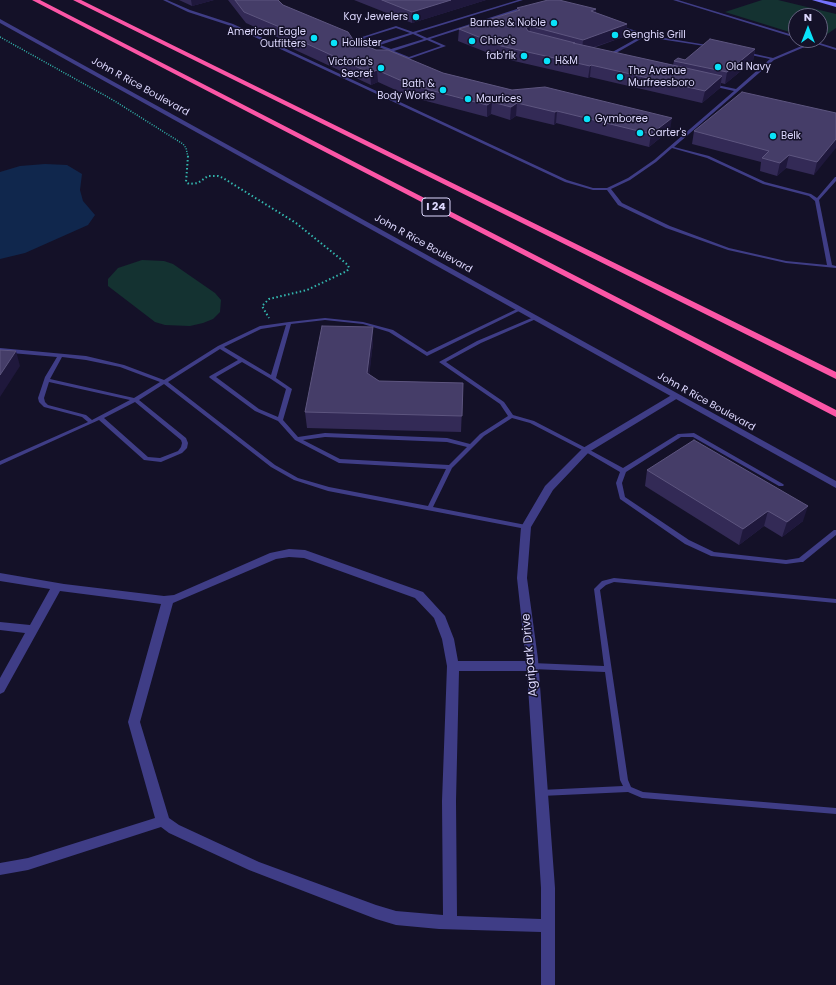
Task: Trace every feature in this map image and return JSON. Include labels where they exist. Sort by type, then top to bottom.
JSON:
[{"type":"highway","name":"I 24","points":[[35,0],[836,414]]},
{"type":"highway","name":"I 24","points":[[76,0],[836,376]]},
{"type":"main road","points":[[815,0],[836,5]]},
{"type":"street","name":"John R Rice Boulevard","points":[[0,21],[836,485]]},
{"type":"street","name":"Agripark Drive","points":[[548,985],[548,888],[532,666],[522,578],[526,527],[549,488],[586,450],[675,396]]},
{"type":"street","points":[[0,577],[168,600],[175,599],[274,556],[289,553],[305,554],[419,595],[439,616],[448,639],[453,666],[449,801],[450,922]]},
{"type":"street","points":[[0,690],[57,586]]},
{"type":"street","points":[[168,600],[134,722],[163,821],[174,829],[254,866],[376,912],[396,918],[548,926]]},
{"type":"street","points":[[0,626],[33,630]]},
{"type":"street","points":[[453,666],[532,666]]},
{"type":"street","points":[[0,869],[28,864],[163,821]]},
{"type":"lane","points":[[165,0],[189,11],[232,25],[566,181],[593,189],[608,189],[628,179],[655,161],[773,59],[800,48]]},
{"type":"lane","points":[[375,45],[521,0]]},
{"type":"lane","points":[[675,0],[788,35]]},
{"type":"lane","points":[[390,51],[530,6]]},
{"type":"lane","points":[[616,25],[645,35],[713,47]]},
{"type":"lane","points":[[396,27],[412,34],[444,46],[409,58],[361,38],[396,27]]},
{"type":"lane","points":[[610,61],[602,59],[645,35]]},
{"type":"lane","points":[[744,53],[773,59]]},
{"type":"lane","points":[[707,83],[737,90]]},
{"type":"lane","points":[[731,95],[738,97]]},
{"type":"lane","points":[[671,147],[708,157],[764,183],[810,196],[817,200],[830,267]]},
{"type":"lane","points":[[817,200],[836,178]]},
{"type":"lane","points":[[830,186],[836,187]]},
{"type":"lane","points":[[608,189],[620,204],[668,226],[728,249],[786,262],[836,268]]},
{"type":"lane","points":[[0,463],[92,422],[135,400],[163,381],[220,348],[260,328],[325,319],[364,323],[391,331],[427,354],[521,309]]},
{"type":"lane","points":[[534,318],[479,342],[442,362],[502,403],[511,416],[532,422],[586,450],[623,472]]},
{"type":"lane","points":[[273,378],[289,323]]},
{"type":"lane","points":[[220,348],[273,378],[289,389],[280,420]]},
{"type":"lane","points":[[0,350],[86,358],[122,366],[163,381],[274,466],[296,479],[328,488],[526,527]]},
{"type":"lane","points":[[61,355],[47,380],[41,398],[42,402],[46,406],[84,416],[92,422]]},
{"type":"lane","points":[[242,360],[212,377],[257,410],[280,420],[297,439],[339,461],[450,468]]},
{"type":"lane","points":[[47,380],[135,400],[184,439],[184,448],[180,452],[161,460],[146,459],[100,418]]},
{"type":"lane","points":[[430,508],[450,468],[482,435],[511,416]]},
{"type":"lane","points":[[297,439],[325,434],[447,440],[472,446]]},
{"type":"lane","points":[[781,485],[694,436],[680,434],[623,472],[619,483],[622,498],[687,542],[713,554],[786,562],[801,560],[836,532]]},
{"type":"lane","points":[[628,789],[624,780],[597,589],[604,583],[614,580],[836,601]]},
{"type":"lane","points":[[532,666],[609,669]]},
{"type":"lane","points":[[541,793],[628,789],[642,795],[836,811]]},
{"type":"path","points":[[0,37],[113,100],[183,144],[186,148],[189,160],[186,182],[189,184],[198,183],[208,176],[218,176],[223,178],[296,223],[348,265],[349,268],[347,272],[307,290],[268,300],[262,306],[272,321]]},
{"type":"green space","points":[[762,0],[778,0],[811,8],[788,8],[788,32],[725,12]]},
{"type":"green space","points":[[828,12],[836,14],[836,28],[828,34]]},
{"type":"green space","points":[[142,260],[164,261],[173,264],[215,293],[221,300],[220,312],[213,319],[190,326],[165,325],[155,322],[108,286],[108,279],[118,268]]},
{"type":"water","points":[[45,164],[67,165],[82,174],[80,190],[83,201],[95,215],[88,225],[25,253],[0,259],[0,172],[20,166]]},
{"type":"building","points":[[235,0],[278,0],[283,5],[348,32],[354,41],[376,50],[388,50],[443,73],[512,90],[545,87],[672,118],[651,134],[557,111],[555,112],[517,103],[511,107],[492,102],[487,105],[411,85],[377,70],[370,73],[290,36],[296,34],[244,12]]},
{"type":"building","points":[[382,0],[451,0],[412,12]]},
{"type":"building","points":[[548,0],[559,0],[596,9],[591,11],[627,24],[583,40],[530,26],[526,28],[528,31],[575,43],[573,43],[722,76],[705,91],[501,46],[459,29],[520,10],[517,8]]},
{"type":"building","points":[[710,39],[755,49],[727,72],[674,61],[678,58],[685,60]]},
{"type":"building","points":[[742,92],[836,113],[836,139],[817,162],[789,155],[780,163],[762,158],[769,151],[694,131]]},
{"type":"building","points":[[322,326],[373,327],[367,373],[379,381],[463,383],[462,416],[305,412]]},
{"type":"building","points":[[0,350],[16,351],[0,375]]},
{"type":"building","points":[[694,440],[808,506],[787,522],[768,511],[743,529],[647,470]]},
{"type":"place","name":"Kay Jewelers","points":[[416,17]]},
{"type":"place","name":"Barnes & Noble","points":[[554,23]]},
{"type":"place","name":"Genghis Grill","points":[[615,35]]},
{"type":"place","name":"American Eagle Outfitters","points":[[314,38]]},
{"type":"place","name":"Chico's","points":[[472,41]]},
{"type":"place","name":"Hollister","points":[[334,43]]},
{"type":"place","name":"fab'rik","points":[[524,56]]},
{"type":"place","name":"H&M","points":[[547,61]]},
{"type":"place","name":"Old Navy","points":[[718,67]]},
{"type":"place","name":"Victoria's Secret","points":[[381,68]]},
{"type":"place","name":"The Avenue Murfreesboro","points":[[620,77]]},
{"type":"place","name":"Bath & Body Works","points":[[443,90]]},
{"type":"place","name":"Maurices","points":[[468,99]]},
{"type":"place","name":"Gymboree","points":[[587,119]]},
{"type":"place","name":"Carter's","points":[[640,133]]},
{"type":"place","name":"Belk","points":[[773,136]]}]
